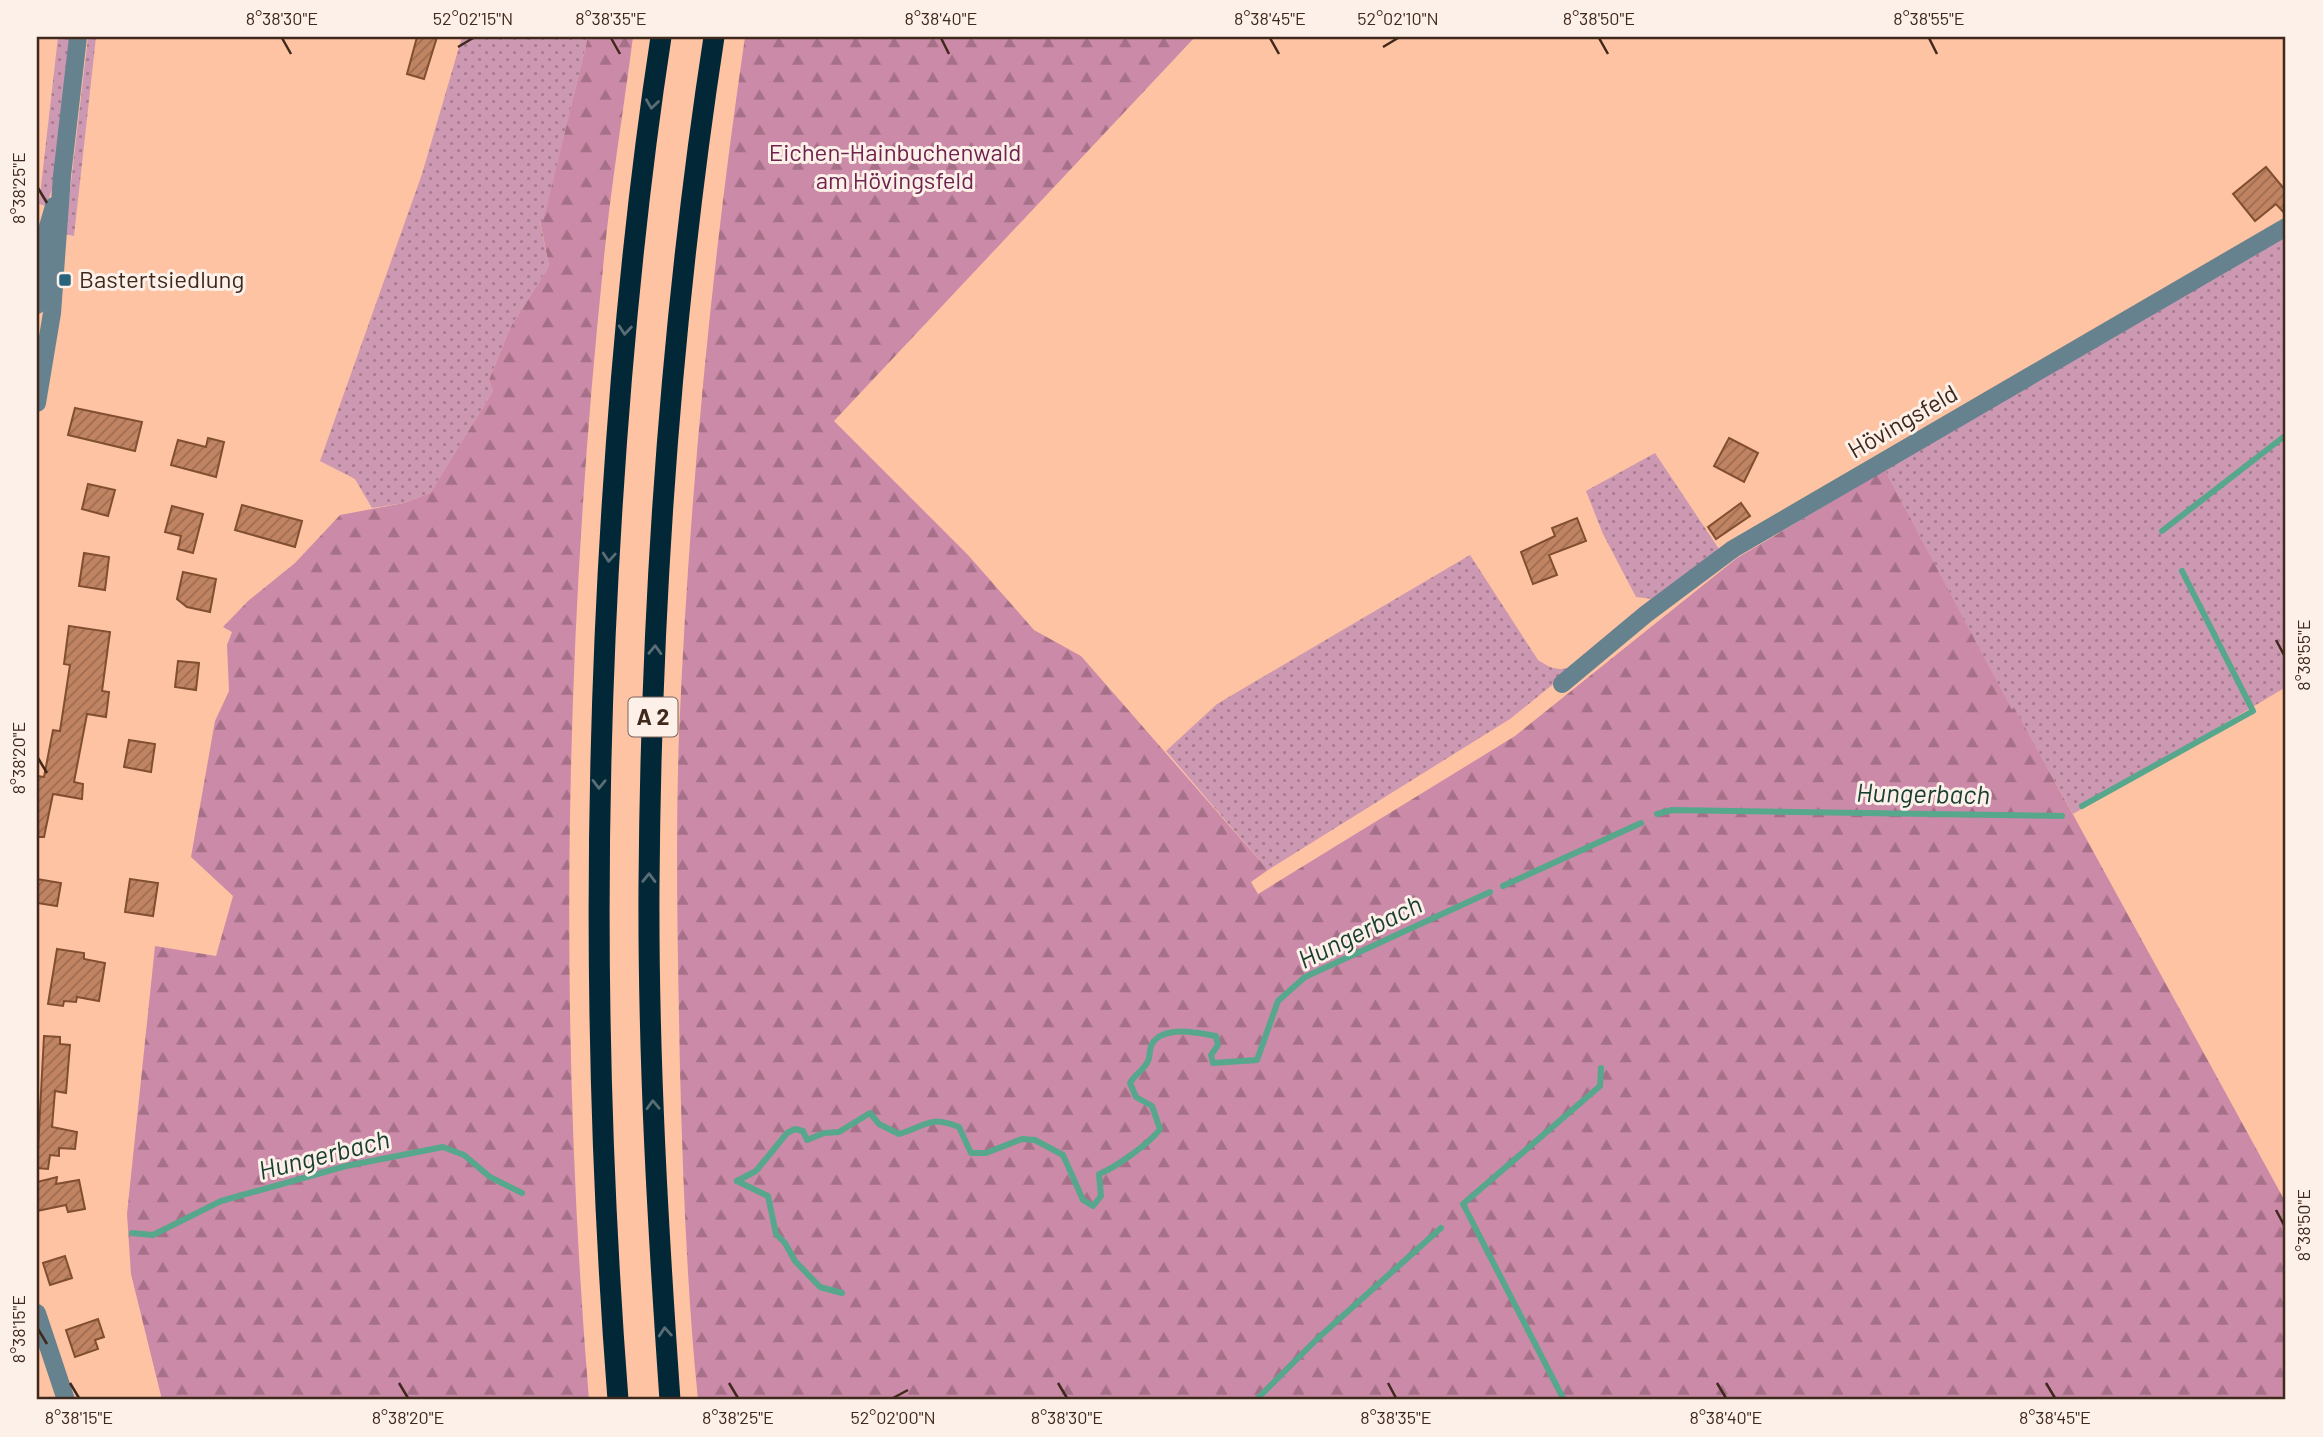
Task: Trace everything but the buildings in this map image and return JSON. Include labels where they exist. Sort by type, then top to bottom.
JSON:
[{"type":"highway","name":"A 2","points":[[618,1400],[607,1244],[599,1028],[600,705],[629,276],[662,37]]},
{"type":"highway","name":"A 2","points":[[670,1400],[652,1078],[649,888],[656,618],[671,400],[698,138],[714,37]]},
{"type":"street","points":[[38,384],[52,313],[62,176],[78,37]]},
{"type":"street","points":[[37,305],[45,237],[62,176]]},
{"type":"street","name":"Hövingsfeld","points":[[1562,684],[1646,614],[1732,550],[2286,227]]},
{"type":"street","points":[[37,331],[37,403]]},
{"type":"street","points":[[37,1313],[66,1400]]},
{"type":"shaded area","points":[[58,37],[70,37],[54,184],[46,206],[39,204]]},
{"type":"shaded area","points":[[88,37],[96,37],[74,236],[65,234]]},
{"type":"shaded area","points":[[462,37],[588,37],[543,222],[540,221],[549,266],[510,328],[489,380],[493,391],[430,493],[404,503],[372,508],[355,479],[320,461],[422,174]]},
{"type":"shaded area","points":[[2286,234],[2286,687],[2073,814],[2014,708],[2012,711],[1885,470]]},
{"type":"shaded area","points":[[1655,453],[1721,552],[1653,599],[1636,597],[1603,534],[1586,491]]},
{"type":"shaded area","points":[[1470,555],[1538,660],[1557,669],[1578,664],[1510,719],[1268,870],[1166,751],[1217,704]]},
{"type":"green space","points":[[588,37],[633,37],[606,239],[590,409],[573,692],[570,976],[573,1117],[589,1400],[162,1400],[131,1274],[127,1214],[155,946],[216,956],[233,896],[191,857],[215,721],[229,691],[227,645],[232,632],[223,627],[248,601],[295,563],[340,515],[404,503],[430,493],[493,391],[489,380],[510,328],[549,266],[540,220],[543,221]]},
{"type":"green space","name":"Eichen-Hainbuchenwald am Hövingsfeld","points":[[745,37],[1195,37],[834,421],[968,555],[1034,630],[1081,656],[1268,870],[1251,882],[1258,894],[1515,736],[1737,558],[1885,470],[2012,710],[2014,707],[2286,1203],[2286,1400],[698,1400],[686,1236],[680,1071],[677,860],[679,734],[703,385]]},
{"type":"waterway","name":"Hungerbach","points":[[2162,531],[2286,435]]},
{"type":"waterway","name":"Hungerbach","points":[[2082,806],[2253,711],[2182,571]]},
{"type":"waterway","name":"Hungerbach","points":[[1657,814],[1672,810],[2062,816]]},
{"type":"waterway","name":"Hungerbach","points":[[1503,886],[1641,823]]},
{"type":"waterway","name":"Hungerbach","points":[[737,1181],[756,1171],[787,1133],[795,1129],[803,1131],[807,1140],[824,1133],[839,1132],[870,1113],[879,1124],[899,1134],[934,1122],[959,1127],[971,1153],[986,1153],[1022,1139],[1035,1140],[1063,1155],[1083,1200],[1093,1206],[1101,1196],[1099,1174],[1132,1154],[1160,1129],[1152,1106],[1136,1097],[1130,1083],[1149,1059],[1151,1045],[1155,1040],[1176,1032],[1216,1036],[1218,1045],[1211,1055],[1213,1063],[1257,1060],[1278,1001],[1305,977],[1490,892]]},
{"type":"waterway","points":[[1564,1400],[1463,1204],[1600,1086],[1601,1068]]},
{"type":"waterway","name":"Hungerbach","points":[[132,1233],[153,1235],[221,1201],[346,1166],[443,1147],[464,1155],[490,1177],[522,1193]]},
{"type":"waterway","points":[[737,1181],[768,1196],[776,1234],[785,1243],[795,1261],[820,1287],[842,1293]]},
{"type":"waterway","points":[[1256,1400],[1317,1339],[1441,1228]]},
{"type":"place","name":"Bastertsiedlung","points":[[65,280]]}]
